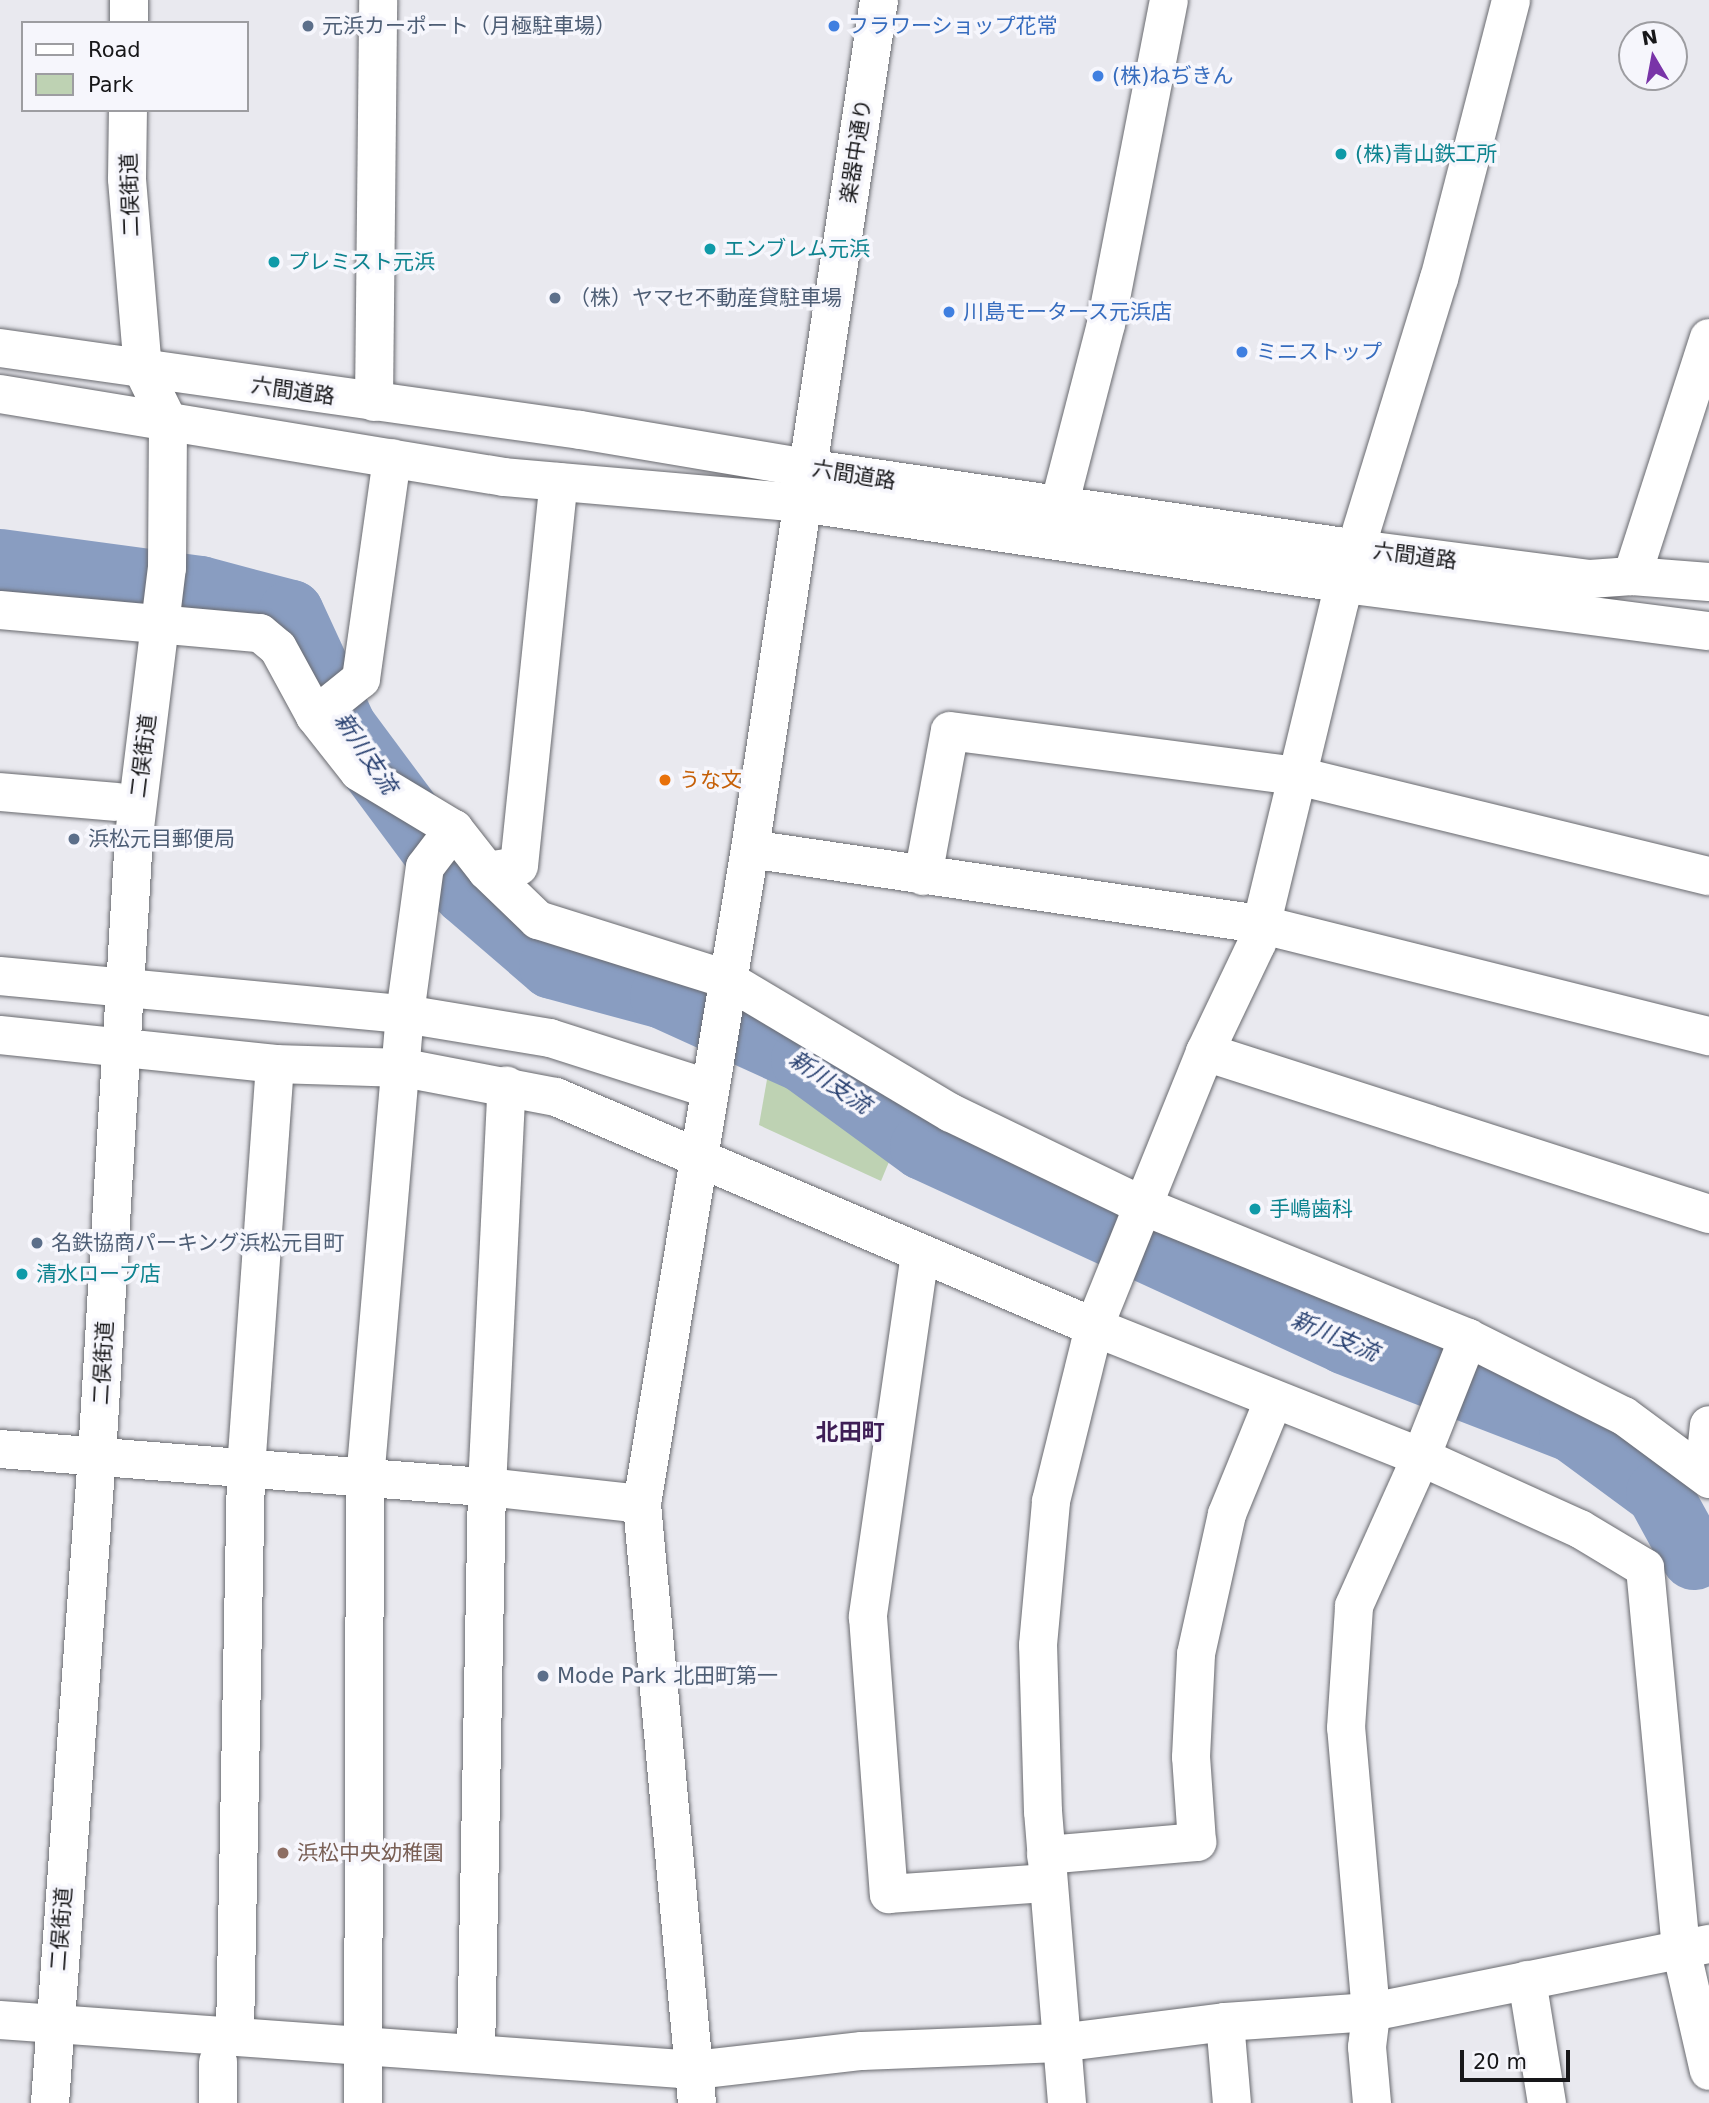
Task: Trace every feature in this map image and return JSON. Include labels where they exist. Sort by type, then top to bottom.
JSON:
[{"type":"street","points":[[129,0],[129,21]]},
{"type":"street","points":[[374,402],[378,0]]},
{"type":"street","name":"楽器中通り","points":[[696,2086],[642,1504],[726,979],[750,849],[880,0]]},
{"type":"street","points":[[1059,506],[1106,324],[1169,0]]},
{"type":"street","points":[[1067,2103],[1059,2043],[1047,1869],[1038,1645],[1051,1501],[1094,1327],[1205,1052],[1257,943],[1259,924],[1352,566],[1439,279],[1511,0]]},
{"type":"street","name":"二俣街道","points":[[50,2103],[97,1456],[121,1045],[128,990],[134,836],[167,568],[168,421],[143,370],[127,179],[128,112]]},
{"type":"street","points":[[1632,576],[1709,338]]},
{"type":"street","name":"六間道路","points":[[0,348],[580,430],[804,485],[1352,566],[1590,579],[1632,576],[1709,582]]},
{"type":"street","name":"六間道路","points":[[0,394],[392,458],[559,482],[804,485],[1059,506],[1352,566],[1709,631]]},
{"type":"street","points":[[316,715],[361,678],[392,458]]},
{"type":"street","points":[[487,871],[519,866],[559,482]]},
{"type":"street","points":[[0,610],[260,633],[278,648],[316,715],[359,772],[442,845],[487,871],[538,920],[726,979],[951,1113],[1143,1206],[1468,1338],[1624,1416],[1706,1476]]},
{"type":"street","points":[[923,876],[950,731],[1298,776],[1709,876]]},
{"type":"street","points":[[0,792],[116,802]]},
{"type":"street","points":[[363,2103],[365,1480],[404,1068],[405,1014],[442,845]]},
{"type":"street","points":[[750,849],[1259,924],[1709,1035]]},
{"type":"street","points":[[0,976],[405,1014],[550,1038],[712,1072]]},
{"type":"street","points":[[0,1035],[121,1045],[275,1064],[404,1068],[508,1084],[556,1097],[1094,1327],[1273,1401],[1421,1457],[1580,1529],[1645,1568],[1698,1946],[1709,2071]]},
{"type":"street","points":[[1205,1052],[1709,1213]]},
{"type":"street","points":[[218,2103],[226,2048],[246,1469],[275,1064]]},
{"type":"street","points":[[476,2054],[486,1487],[508,1084]]},
{"type":"street","points":[[920,1254],[868,1617],[889,1894],[1197,1842],[1191,1757],[1196,1654],[1227,1514],[1273,1401]]},
{"type":"street","points":[[1372,2103],[1367,2047],[1371,2012],[1346,1728],[1354,1606],[1421,1457],[1468,1338]]},
{"type":"street","points":[[1706,1476],[1709,1425]]},
{"type":"street","points":[[0,1449],[365,1480],[486,1487],[642,1504]]},
{"type":"street","points":[[0,2020],[54,2022],[226,2048],[363,2043],[476,2054],[696,2086],[862,2051],[1059,2043],[1225,2022],[1371,2012],[1698,1946]]},
{"type":"street","points":[[1527,1980],[1547,2103]]},
{"type":"street","points":[[1225,2022],[1232,2103]]},
{"type":"green space","points":[[769,1068],[896,1145],[881,1181],[759,1125]]},
{"type":"waterway","name":"新川支流","points":[[0,562],[200,589],[291,613],[344,728],[466,892],[552,966],[663,996],[804,1060],[923,1147],[1346,1342],[1572,1429],[1659,1493],[1694,1557]]},
{"type":"place","name":"元浜カーポート（月極駐車場）","points":[[308,26]]},
{"type":"place","name":"フラワーショップ花常","points":[[834,26]]},
{"type":"place","name":"(株)ねぢきん","points":[[1098,76]]},
{"type":"place","name":"(株)青山鉄工所","points":[[1341,154]]},
{"type":"place","name":"エンブレム元浜","points":[[710,249]]},
{"type":"place","name":"プレミスト元浜","points":[[274,262]]},
{"type":"place","name":"（株）ヤマセ不動産貸駐車場","points":[[555,298]]},
{"type":"place","name":"川島モータース元浜店","points":[[949,312]]},
{"type":"place","name":"ミニストップ","points":[[1242,352]]},
{"type":"place","name":"うな文","points":[[665,780]]},
{"type":"place","name":"浜松元目郵便局","points":[[74,839]]},
{"type":"place","name":"手嶋歯科","points":[[1255,1209]]},
{"type":"place","name":"名鉄協商パーキング浜松元目町","points":[[37,1243]]},
{"type":"place","name":"清水ロープ店","points":[[22,1274]]},
{"type":"place","name":"Mode Park 北田町第一","points":[[543,1676]]},
{"type":"place","name":"浜松中央幼稚園","points":[[283,1853]]},
{"type":"district","name":"北田町","points":[[850,1432]]}]
